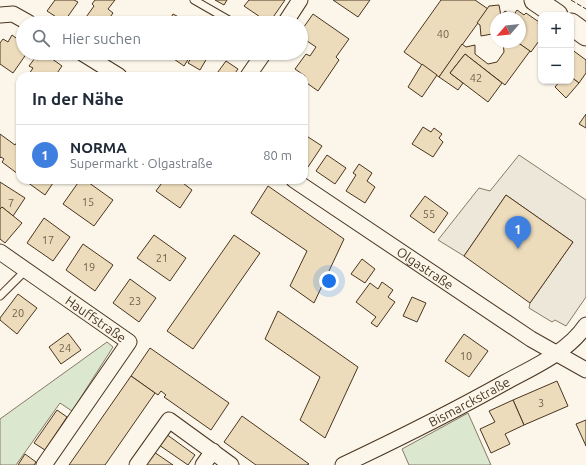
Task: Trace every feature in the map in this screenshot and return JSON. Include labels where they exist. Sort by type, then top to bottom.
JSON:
[{"type":"street","points":[[289,16],[300,0]]},
{"type":"street","points":[[535,0],[553,12]]},
{"type":"street","points":[[0,15],[13,14],[17,16]]},
{"type":"street","points":[[574,26],[586,34]]},
{"type":"street","points":[[93,60],[113,72]]},
{"type":"street","points":[[251,72],[259,60]]},
{"type":"street","name":"Olgastraße","points":[[300,184],[525,334],[586,370]]},
{"type":"street","name":"Hauffstraße","points":[[0,252],[128,342],[44,465]]},
{"type":"street","name":"Bismarckstraße","points":[[344,465],[419,428],[558,353],[581,333],[586,325]]},
{"type":"street","points":[[137,465],[169,420],[231,465]]},
{"type":"street","points":[[203,465],[213,451]]},
{"type":"lane","points":[[194,0],[222,16]]},
{"type":"lane","points":[[0,296],[26,270]]},
{"type":"green space","points":[[107,342],[113,347],[72,411],[60,403],[16,465],[0,465],[0,419]]},
{"type":"green space","points":[[468,413],[491,465],[409,465],[402,449]]},
{"type":"shaded area","points":[[519,155],[586,200],[586,297],[566,326],[555,320],[552,322],[529,308],[530,303],[573,242],[506,195],[464,256],[438,240],[479,188],[490,191]]},
{"type":"building","points":[[55,0],[74,0],[78,2],[68,16],[55,16],[47,11]]},
{"type":"building","points":[[95,0],[115,0],[108,9],[113,13],[111,16],[87,16],[94,6],[92,4]]},
{"type":"building","points":[[215,0],[227,0],[224,5]]},
{"type":"building","points":[[249,0],[285,0],[274,16],[259,16],[244,6]]},
{"type":"building","points":[[333,0],[370,0],[358,17]]},
{"type":"building","points":[[441,0],[475,0],[488,9],[439,77],[404,52]]},
{"type":"building","points":[[499,5],[500,12],[490,12],[490,34],[481,36],[480,25],[477,23],[489,6]]},
{"type":"building","points":[[526,13],[538,21],[538,42],[531,52],[525,48]]},
{"type":"building","points":[[313,14],[349,39],[336,57],[339,60],[318,91],[308,84],[308,72],[299,72],[295,69],[302,60],[308,60],[308,55],[310,56],[316,47],[308,42],[308,21]]},
{"type":"building","points":[[12,35],[16,38],[16,60],[22,60],[13,73],[0,64],[0,43],[3,39],[8,42]]},
{"type":"building","points":[[462,44],[466,47],[475,45],[475,54],[488,64],[497,62],[504,52],[504,48],[526,48],[530,51],[505,85],[465,54],[450,73],[463,83],[458,90],[439,77]]},
{"type":"building","points":[[574,51],[586,60],[586,73],[579,83],[574,79]]},
{"type":"building","points":[[465,54],[502,83],[488,102],[450,73]]},
{"type":"building","points":[[34,60],[54,60],[62,66],[58,72],[30,72],[33,68],[29,66]]},
{"type":"building","points":[[175,60],[188,60],[184,66]]},
{"type":"building","points":[[190,60],[206,60],[200,70],[188,63]]},
{"type":"building","points":[[226,61],[238,69],[236,72],[218,72]]},
{"type":"building","points":[[422,64],[437,75],[422,97],[408,87]]},
{"type":"building","points":[[574,79],[579,83],[566,98],[555,87],[558,84],[574,84]]},
{"type":"building","points":[[586,114],[586,128],[579,124]]},
{"type":"building","points":[[423,127],[431,132],[434,128],[442,134],[439,138],[443,142],[433,157],[412,144]]},
{"type":"building","points":[[0,134],[15,145],[16,144],[16,172],[2,162],[4,159],[1,157],[0,158]]},
{"type":"building","points":[[308,137],[322,146],[308,167]]},
{"type":"building","points":[[327,155],[346,168],[335,184],[316,171]]},
{"type":"building","points":[[359,164],[372,173],[367,181],[375,187],[365,203],[346,191],[356,175],[353,173]]},
{"type":"building","points":[[0,182],[25,198],[13,216],[2,207],[0,209]]},
{"type":"building","points":[[30,184],[52,184],[45,195]]},
{"type":"building","points":[[77,184],[91,184],[113,200],[94,226],[63,204]]},
{"type":"building","points":[[161,184],[184,184],[192,190],[180,208],[156,191]]},
{"type":"building","points":[[268,186],[344,239],[314,303],[290,286],[307,251],[251,213]]},
{"type":"building","points":[[506,195],[573,242],[530,303],[464,256]]},
{"type":"building","points":[[425,196],[448,213],[434,233],[410,216]]},
{"type":"building","points":[[2,207],[22,223],[5,243],[0,239],[0,209]]},
{"type":"building","points":[[44,218],[70,237],[53,261],[27,243]]},
{"type":"building","points":[[154,235],[186,258],[170,281],[137,258]]},
{"type":"building","points":[[234,235],[260,253],[193,349],[167,331]]},
{"type":"building","points":[[83,244],[113,265],[95,291],[66,270]]},
{"type":"building","points":[[362,259],[375,269],[365,283],[351,274]]},
{"type":"building","points":[[130,279],[156,298],[139,322],[113,303]]},
{"type":"building","points":[[382,282],[393,290],[388,297],[395,302],[377,327],[371,323],[376,317],[356,302],[370,283],[378,289]]},
{"type":"building","points":[[18,294],[37,308],[17,334],[0,320],[0,318]]},
{"type":"building","points":[[412,297],[426,303],[417,322],[403,316]]},
{"type":"building","points":[[278,311],[358,367],[325,438],[300,420],[320,377],[265,339]]},
{"type":"building","points":[[68,333],[81,350],[61,364],[49,347]]},
{"type":"building","points":[[464,334],[488,351],[469,377],[445,361]]},
{"type":"building","points":[[150,348],[229,403],[211,430],[164,397],[166,395],[161,391],[158,395],[131,376]]},
{"type":"building","points":[[131,376],[155,393],[105,465],[69,465]]},
{"type":"building","points":[[557,381],[568,406],[524,425],[513,400]]},
{"type":"building","points":[[513,400],[524,425],[505,434],[510,444],[491,453],[480,429],[495,422],[489,411]]},
{"type":"building","points":[[57,410],[67,417],[45,450],[34,443]]},
{"type":"building","points":[[242,416],[309,464],[256,465],[224,442]]},
{"type":"building","points":[[586,420],[586,446],[576,424]]},
{"type":"building","points":[[166,434],[195,455],[188,465],[159,445]]},
{"type":"building","points":[[154,452],[173,465],[145,465]]},
{"type":"building","points":[[25,454],[36,462],[34,465],[18,465]]},
{"type":"fence","points":[[571,0],[586,9]]},
{"type":"place","name":"NORMA","points":[[518,249]]}]
